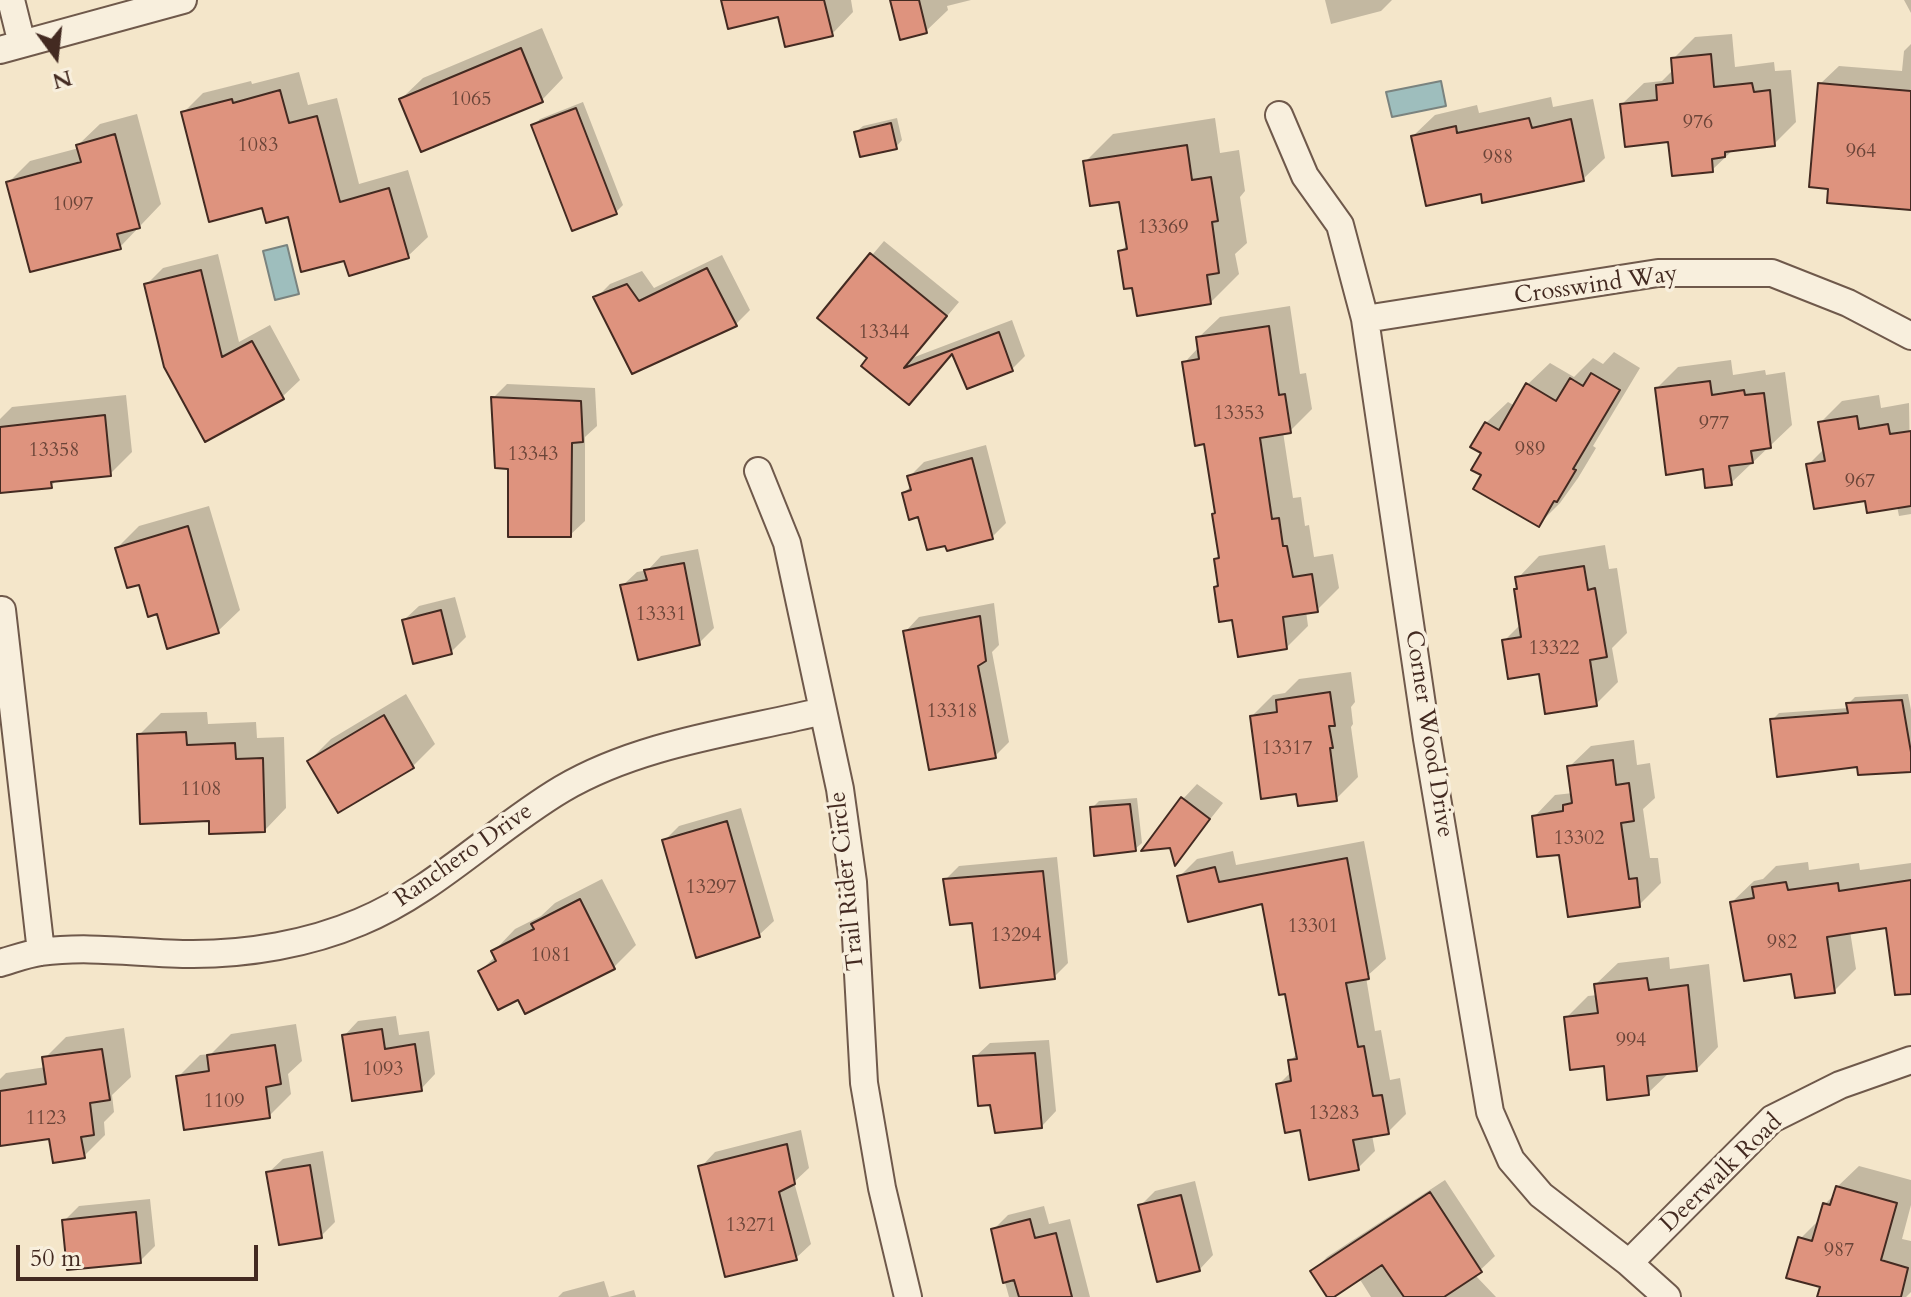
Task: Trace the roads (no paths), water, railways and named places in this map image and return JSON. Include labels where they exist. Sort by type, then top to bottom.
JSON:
[{"type":"street","points":[[11,0],[11,47],[183,0]]},
{"type":"street","name":"Corner Wood Drive","points":[[1279,115],[1305,176],[1340,225],[1365,319],[1427,739],[1490,1112],[1511,1160],[1541,1195],[1629,1263],[1667,1297]]},
{"type":"street","name":"Crosswind Way","points":[[1365,319],[1658,273],[1772,273],[1848,303],[1911,336]]},
{"type":"street","name":"Trail Rider Circle","points":[[758,471],[787,543],[840,789],[853,882],[866,1096],[882,1188],[908,1297]]},
{"type":"street","points":[[2,610],[41,952]]},
{"type":"street","name":"Ranchero Drive","points":[[0,963],[41,952],[73,950],[196,954],[252,950],[307,939],[359,922],[410,897],[514,819],[565,787],[601,771],[678,744],[823,711]]},
{"type":"street","name":"Deerwalk Road","points":[[1629,1263],[1772,1119],[1840,1085],[1911,1060]]},
{"type":"water","points":[[1441,81],[1446,106],[1392,117],[1386,92]]},
{"type":"water","points":[[287,245],[299,294],[275,300],[263,251]]}]
